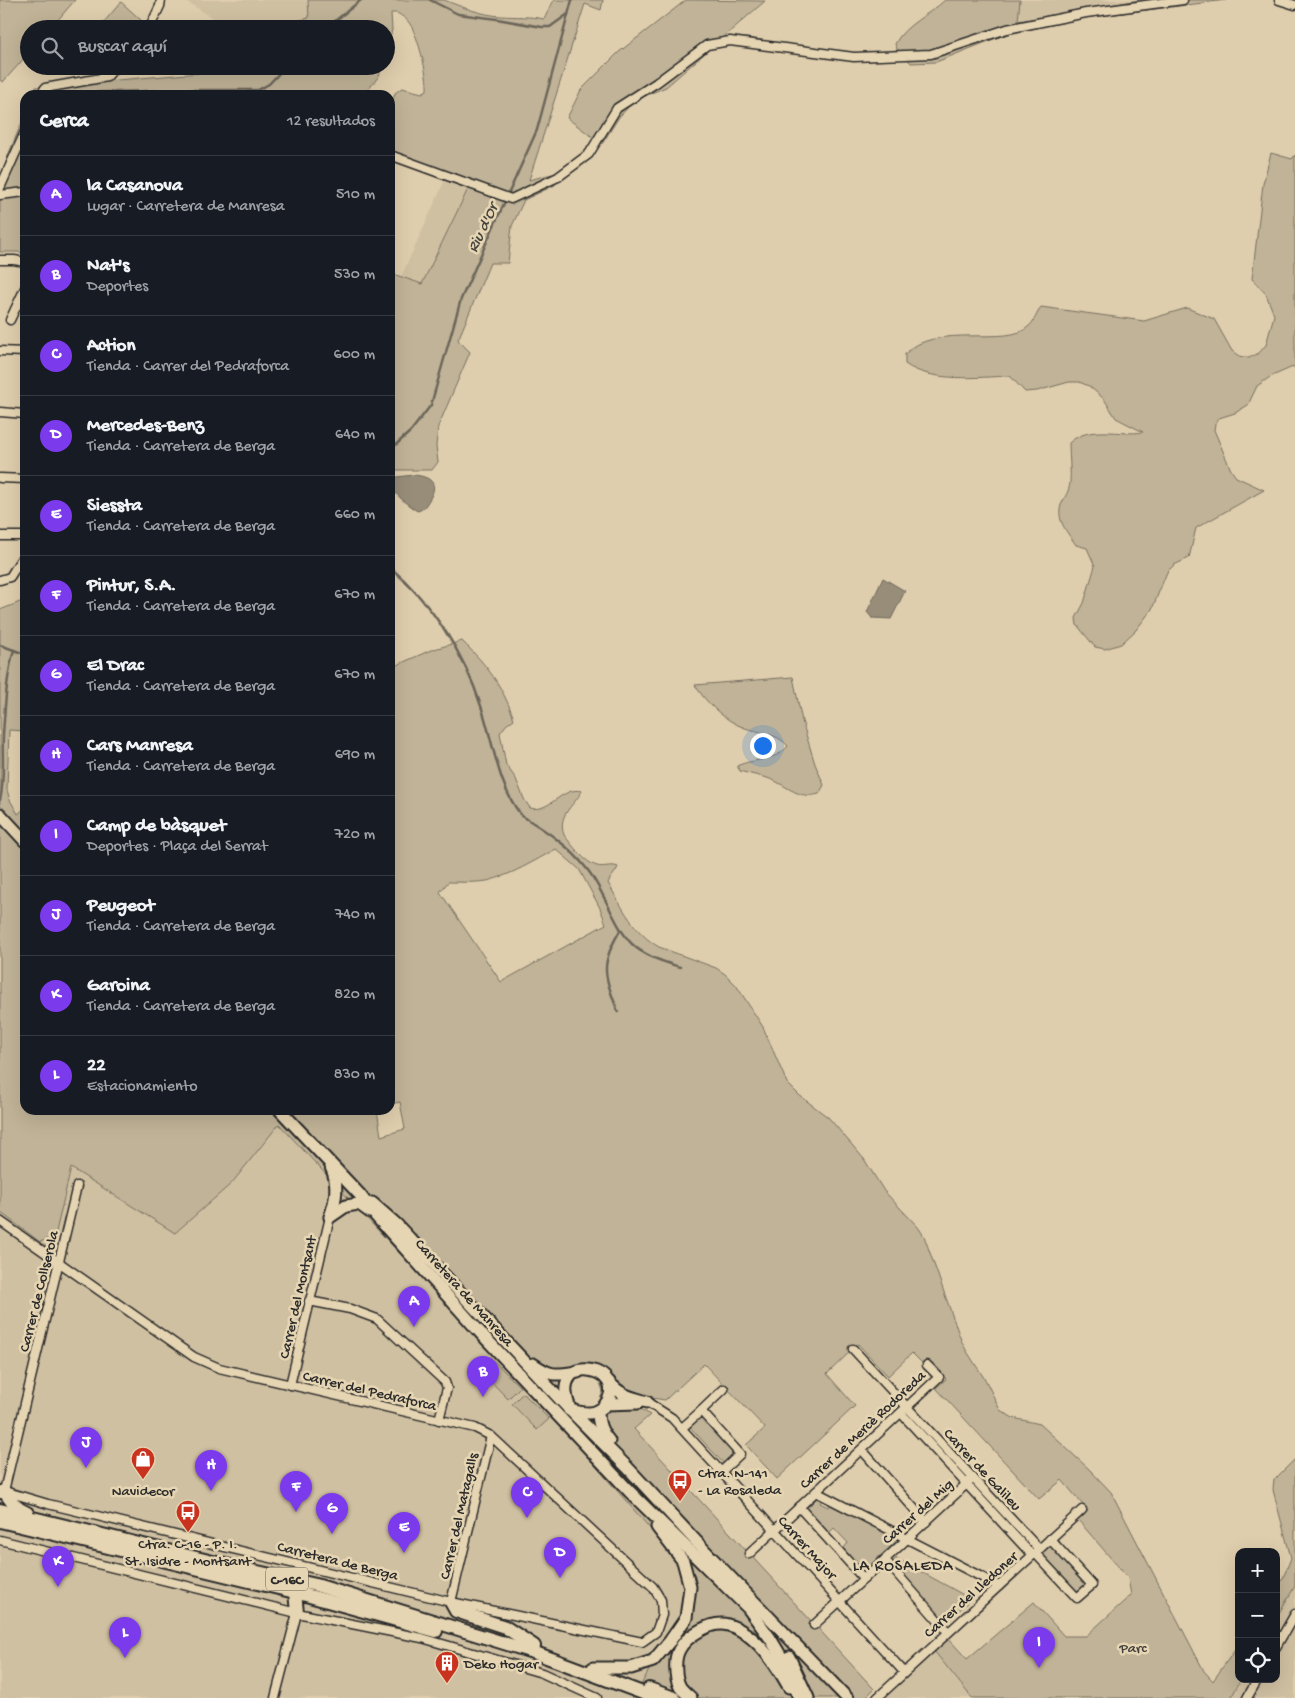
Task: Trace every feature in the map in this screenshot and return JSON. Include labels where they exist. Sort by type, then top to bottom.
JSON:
[{"type":"main road","points":[[1,815],[20,836]]},
{"type":"main road","name":"Carretera de Manresa","points":[[285,1115],[360,1195],[376,1216],[495,1348],[630,1492]]},
{"type":"main road","points":[[328,1161],[335,1175],[336,1187],[335,1203],[330,1217]]},
{"type":"main road","points":[[360,1195],[375,1204],[397,1225],[571,1411],[627,1467],[847,1698]]},
{"type":"main road","points":[[330,1217],[346,1206],[359,1204],[376,1216]]},
{"type":"main road","points":[[495,1348],[514,1363],[557,1404],[571,1411],[588,1414],[602,1408],[647,1402]]},
{"type":"main road","points":[[521,1356],[541,1370],[556,1375],[578,1372]]},
{"type":"main road","points":[[593,1668],[631,1668],[653,1661],[686,1618],[690,1587],[683,1561],[603,1454],[574,1422],[566,1390],[570,1378],[584,1369],[592,1369],[600,1372],[617,1391],[628,1397],[647,1402]]},
{"type":"main road","points":[[606,1378],[610,1388],[610,1395],[602,1408],[598,1421],[601,1432],[627,1467]]},
{"type":"main road","points":[[630,1492],[748,1608],[770,1638],[785,1663],[799,1698]]},
{"type":"main road","name":"C-16C","points":[[2,1498],[20,1510],[46,1521],[316,1585],[533,1652],[656,1698]]},
{"type":"main road","points":[[0,1516],[46,1527],[62,1536]]},
{"type":"main road","name":"C-16C","points":[[0,1521],[295,1592],[454,1635],[530,1659],[635,1698]]},
{"type":"main road","points":[[221,1564],[241,1573],[292,1585],[295,1592],[297,1613]]},
{"type":"main road","points":[[451,1602],[456,1611],[505,1627],[534,1646]]},
{"type":"main road","points":[[297,1613],[307,1604],[346,1607]]},
{"type":"main road","points":[[418,1617],[460,1624],[534,1646],[674,1698]]},
{"type":"main road","points":[[768,1617],[800,1677],[808,1698]]},
{"type":"main road","points":[[691,1698],[680,1686],[675,1667],[679,1650],[695,1633],[708,1626],[726,1624],[739,1629],[751,1637],[785,1679],[795,1698]]},
{"type":"street","points":[[153,20],[161,0]]},
{"type":"street","points":[[395,156],[511,199],[558,178],[589,154],[617,108],[707,45],[730,41],[854,56],[931,54],[1007,29],[1086,13],[1183,0]]},
{"type":"street","points":[[1279,0],[1295,5]]},
{"type":"street","points":[[43,90],[44,88],[108,75]]},
{"type":"street","points":[[0,188],[20,143]]},
{"type":"street","points":[[0,195],[20,193]]},
{"type":"street","points":[[0,260],[20,261]]},
{"type":"street","points":[[10,320],[20,299]]},
{"type":"street","points":[[0,351],[20,352]]},
{"type":"street","points":[[0,412],[20,414]]},
{"type":"street","points":[[0,478],[20,479]]},
{"type":"street","points":[[0,536],[20,536]]},
{"type":"street","points":[[0,580],[10,577],[20,561]]},
{"type":"street","name":"Carrer de Collserola","points":[[2,1498],[77,1186]]},
{"type":"street","name":"Carrer del Montsant","points":[[290,1385],[330,1217]]},
{"type":"street","name":"Carrer del Pedraforca","points":[[0,1221],[194,1357],[219,1368],[475,1428],[491,1436],[653,1587],[661,1600],[662,1615],[656,1632],[642,1642]]},
{"type":"street","points":[[309,1301],[350,1309],[377,1320],[445,1382],[446,1388],[438,1420]]},
{"type":"street","name":"Carrer de Galileu","points":[[853,1349],[974,1478],[1035,1552]]},
{"type":"street","name":"Carrer de Mercè Rodoreda","points":[[749,1554],[938,1377],[927,1365]]},
{"type":"street","points":[[682,1428],[724,1389]]},
{"type":"street","name":"Carrer Major","points":[[647,1402],[672,1418],[682,1428],[904,1672]]},
{"type":"street","points":[[702,1411],[740,1454],[721,1472]]},
{"type":"street","points":[[901,1413],[1077,1598],[1092,1585],[1050,1539]]},
{"type":"street","name":"Carrer del Matagalls","points":[[451,1602],[491,1436]]},
{"type":"street","points":[[862,1450],[926,1522]]},
{"type":"street","name":"Carrer del Mig","points":[[814,1625],[974,1478]]},
{"type":"street","points":[[816,1492],[999,1586]]},
{"type":"street","name":"Carretera de Berga","points":[[2,1498],[48,1504],[451,1602],[642,1642]]},
{"type":"street","points":[[799,1507],[864,1579]]},
{"type":"street","name":"Carrer del Lledoner","points":[[877,1698],[1082,1510]]},
{"type":"street","points":[[0,1540],[297,1613],[422,1638],[542,1673],[597,1698]]},
{"type":"street","points":[[885,1560],[948,1632]]},
{"type":"street","points":[[275,1698],[297,1613]]},
{"type":"street","points":[[1280,1640],[1295,1614]]},
{"type":"street","points":[[1247,1698],[1256,1683]]},
{"type":"shaded area","points":[[184,0],[308,0],[309,18],[300,20],[216,20]]},
{"type":"shaded area","points":[[1020,0],[1139,0],[1018,21]]},
{"type":"shaded area","points":[[445,180],[468,189],[422,285],[401,277]]},
{"type":"shaded area","points":[[413,475],[424,477],[432,482],[434,489],[423,508],[418,511],[412,508],[395,492],[395,479],[397,477]]},
{"type":"shaded area","points":[[883,578],[905,591],[891,619],[872,618],[867,612]]},
{"type":"shaded area","points":[[0,1120],[27,1140],[175,1233],[232,1183],[279,1124],[565,1431],[668,1549],[695,1575],[694,1608],[688,1625],[670,1653],[650,1668],[634,1698],[0,1698]]},
{"type":"shaded area","points":[[1295,1586],[1295,1698],[1231,1698],[1239,1683],[1280,1683],[1280,1611]]},
{"type":"shaded area","points":[[934,1651],[972,1698],[881,1698]]},
{"type":"green space","points":[[0,0],[75,0],[58,20],[20,20],[20,63],[3,82],[0,80]]},
{"type":"green space","points":[[308,0],[444,0],[487,14],[544,19],[554,0],[603,0],[601,10],[585,4],[529,180],[552,174],[555,185],[524,200],[512,226],[508,263],[490,263],[458,340],[470,352],[438,427],[436,446],[438,462],[432,470],[395,470],[395,275],[422,284],[468,189],[395,162],[395,93],[402,88],[422,93],[427,90],[422,56],[409,22],[397,13],[391,13],[391,20],[300,20],[309,18]]},
{"type":"green space","points":[[686,0],[765,1],[666,87],[635,100],[619,117],[602,144],[567,118],[581,90],[619,52]]},
{"type":"green space","points":[[945,0],[1020,0],[1018,21],[1139,0],[1226,0],[1084,18],[1004,35],[936,62],[911,63],[897,49],[895,44],[911,25]]},
{"type":"green space","points":[[121,2],[141,20],[106,20]]},
{"type":"green space","points":[[176,75],[379,75],[368,90],[35,90],[36,87]]},
{"type":"green space","points":[[20,127],[20,253],[0,252],[0,180]]},
{"type":"green space","points":[[1271,153],[1292,159],[1295,155],[1295,366],[1270,377],[1257,386],[1248,405],[1235,413],[1219,418],[1214,430],[1231,470],[1236,477],[1264,490],[1196,528],[1189,558],[1174,565],[1167,572],[1152,609],[1136,630],[1121,644],[1105,649],[1095,647],[1077,625],[1076,618],[1084,603],[1095,566],[1087,548],[1076,545],[1061,522],[1060,516],[1061,505],[1068,492],[1070,483],[1069,443],[1077,437],[1095,432],[1143,432],[1116,418],[1104,399],[1089,386],[1079,382],[1069,382],[1037,391],[1025,392],[1010,376],[956,378],[928,374],[905,364],[905,354],[918,344],[934,339],[952,336],[1005,335],[1019,332],[1031,324],[1041,307],[1144,321],[1187,308],[1214,319],[1232,351],[1239,356],[1249,358],[1259,353],[1266,345],[1274,315],[1266,294],[1252,279],[1263,184]]},
{"type":"green space","name":"Parc","points":[[20,602],[20,731],[9,730],[7,790],[18,814],[20,812],[20,1115],[378,1115],[381,1136],[405,1129],[400,1102],[395,1103],[395,666],[431,650],[462,641],[479,659],[499,686],[514,719],[500,733],[506,765],[516,779],[530,808],[544,807],[568,792],[582,791],[564,817],[562,828],[564,835],[579,853],[592,864],[618,867],[608,883],[636,927],[650,941],[659,947],[716,968],[736,985],[763,1027],[787,1083],[799,1095],[829,1118],[864,1159],[884,1191],[924,1236],[961,1340],[986,1381],[1000,1410],[1013,1418],[1040,1424],[1111,1492],[1204,1671],[1213,1681],[1235,1650],[1235,1683],[1239,1683],[1231,1698],[972,1698],[934,1651],[948,1638],[967,1659],[1034,1602],[1064,1636],[1086,1636],[1131,1595],[1128,1578],[1078,1520],[1088,1511],[1062,1480],[1039,1499],[936,1388],[946,1379],[928,1360],[923,1364],[912,1353],[888,1376],[858,1344],[827,1374],[855,1406],[777,1479],[746,1445],[765,1428],[704,1364],[665,1400],[652,1398],[641,1409],[650,1415],[634,1429],[874,1689],[865,1698],[634,1698],[650,1668],[670,1653],[688,1625],[694,1608],[695,1575],[668,1549],[565,1431],[279,1124],[232,1183],[175,1233],[71,1168],[55,1236],[40,1242],[0,1212],[0,610]],"holes":[[[556,849],[579,869],[600,908],[606,924],[501,982],[440,892],[448,882],[482,882],[505,875]],[[588,1375],[599,1380],[603,1391],[599,1402],[589,1408],[576,1403],[571,1389],[577,1379]]]},
{"type":"green space","points":[[793,677],[802,721],[815,764],[824,785],[819,794],[801,794],[771,779],[740,771],[737,766],[777,755],[788,746],[779,738],[745,728],[730,721],[710,705],[695,685]]},
{"type":"green space","points":[[490,1357],[520,1387],[508,1399],[478,1368]]},
{"type":"green space","points":[[523,1393],[549,1419],[537,1430],[512,1404]]},
{"type":"green space","points":[[700,1416],[735,1455],[724,1464],[689,1426]]},
{"type":"green space","points":[[1295,1459],[1295,1586],[1280,1611],[1280,1582],[1291,1558],[1273,1490],[1274,1480]]},
{"type":"green space","points":[[818,1497],[822,1499],[820,1503],[828,1507],[830,1504],[898,1540],[863,1571],[843,1549],[848,1543],[834,1528],[828,1534],[806,1509]]},
{"type":"green space","points":[[1049,1547],[1052,1547],[1085,1583],[1086,1586],[1077,1593],[1042,1556],[1042,1553]]},
{"type":"green space","points":[[896,1558],[971,1599],[946,1623],[891,1563]]},
{"type":"waterway","points":[[336,20],[361,0]]},
{"type":"waterway","points":[[430,0],[458,14],[542,27],[550,27],[568,14]]},
{"type":"waterway","name":"Riu d'Or","points":[[395,445],[411,431],[431,405],[461,299],[537,130],[572,0]]},
{"type":"waterway","points":[[258,90],[269,84],[278,75]]},
{"type":"waterway","points":[[188,90],[258,90]]},
{"type":"waterway","points":[[395,572],[433,613],[466,667],[481,706],[502,778],[514,805],[522,816],[557,839],[587,869],[599,887],[620,928],[632,944],[648,955],[680,967]]},
{"type":"waterway","name":"Riu d'Or","points":[[0,645],[20,652]]},
{"type":"waterway","points":[[0,800],[6,692],[14,650]]},
{"type":"waterway","points":[[618,1012],[609,988],[606,970],[609,952],[621,929]]},
{"type":"place","name":"la Casanova","points":[[414,1327]]},
{"type":"place","name":"Nat's","points":[[483,1397]]},
{"type":"place","name":"Peugeot","points":[[86,1468]]},
{"type":"place","name":"Navidecor","points":[[143,1480]]},
{"type":"place","name":"Cars Manresa","points":[[211,1491]]},
{"type":"place","name":"Ctra. N-141 - La Rosaleda","points":[[680,1502]]},
{"type":"place","name":"Pintur, S.A.","points":[[296,1512]]},
{"type":"place","name":"Action","points":[[527,1518]]},
{"type":"place","name":"Ctra. C-16 - P. I. St. Isidre - Montsant","points":[[188,1533]]},
{"type":"place","name":"El Drac","points":[[332,1534]]},
{"type":"place","name":"Siessta","points":[[404,1553]]},
{"type":"place","name":"Mercedes-Benz","points":[[560,1578]]},
{"type":"place","name":"Garoina","points":[[58,1587]]},
{"type":"place","name":"22","points":[[125,1658]]},
{"type":"place","name":"Camp de bàsquet","points":[[1039,1668]]},
{"type":"place","name":"Deko Hogar","points":[[447,1684]]},
{"type":"district","name":"LA ROSALEDA","points":[[903,1564]]}]
